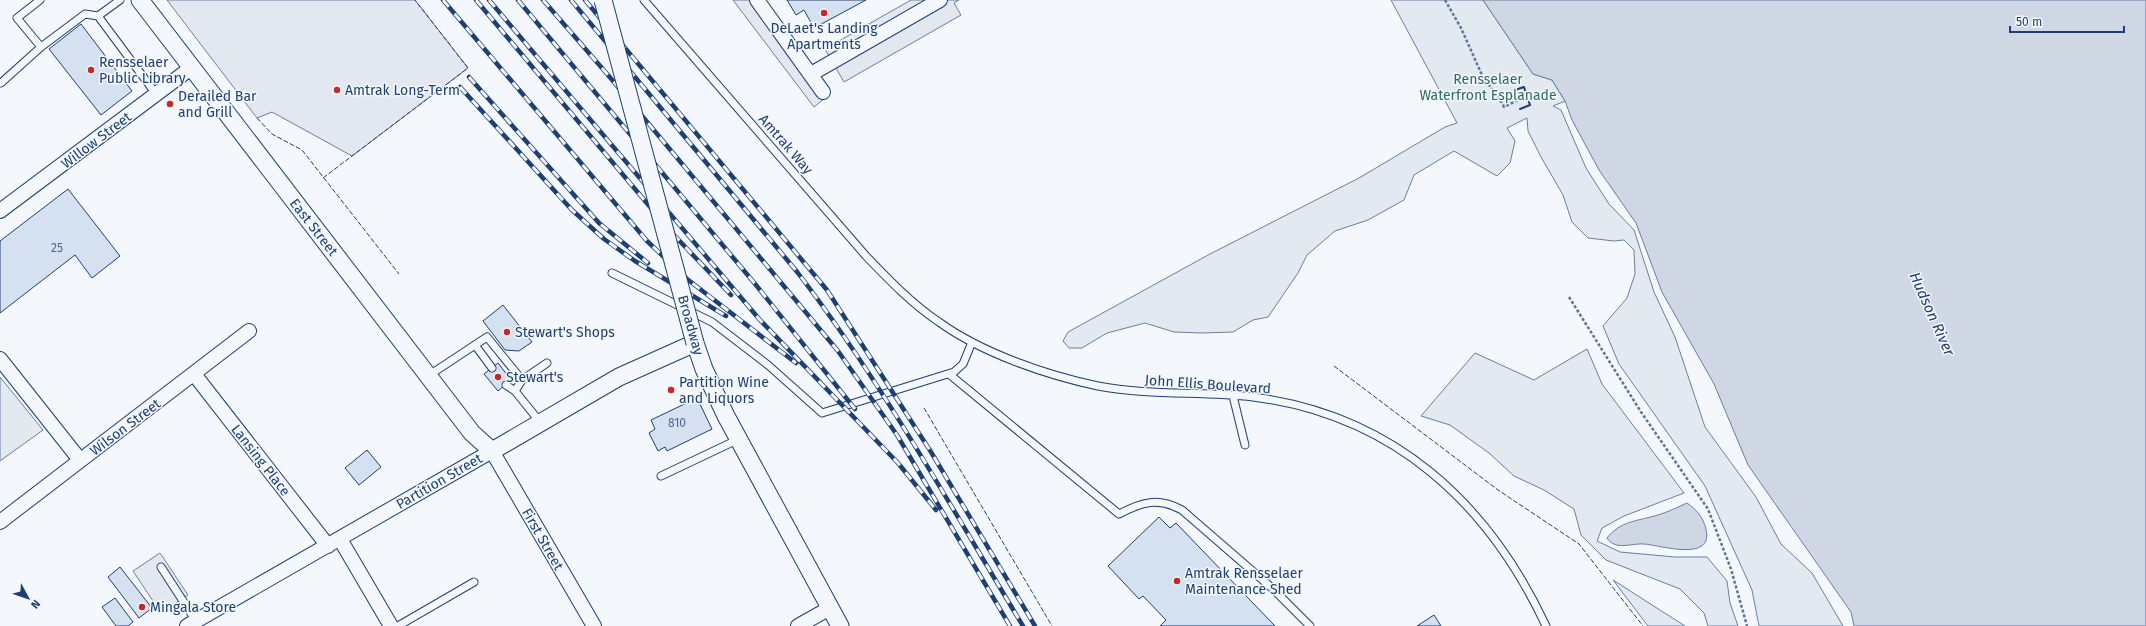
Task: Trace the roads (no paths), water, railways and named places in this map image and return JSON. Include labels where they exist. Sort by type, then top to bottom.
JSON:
[{"type":"street","name":"East Street","points":[[140,0],[472,433],[492,451]]},
{"type":"street","name":"Broadway","points":[[603,0],[695,342],[714,392],[840,626]]},
{"type":"street","points":[[757,0],[824,92]]},
{"type":"street","points":[[811,74],[940,0]]},
{"type":"street","name":"Willow Street","points":[[0,211],[191,68]]},
{"type":"street","name":"Wilson Street","points":[[0,522],[249,332]]},
{"type":"street","name":"Partition Street","points":[[192,624],[619,377],[695,342]]},
{"type":"street","points":[[0,359],[80,460]]},
{"type":"street","name":"Lansing Place","points":[[194,374],[328,546]]},
{"type":"street","name":"First Street","points":[[492,451],[594,626]]},
{"type":"street","points":[[340,539],[391,626]]},
{"type":"street","points":[[798,626],[830,608]]},
{"type":"lane","points":[[40,0],[17,18],[41,47]]},
{"type":"lane","points":[[98,16],[120,0]]},
{"type":"lane","name":"Amtrak Way","points":[[644,0],[850,238],[875,266],[912,301]]},
{"type":"lane","points":[[1,83],[41,47],[85,14],[98,16],[156,94]]},
{"type":"lane","points":[[612,273],[712,322],[768,365],[822,413],[949,374],[959,369],[963,364],[972,342]]},
{"type":"lane","name":"John Ellis Boulevard","points":[[912,301],[939,322],[972,342],[1027,365],[1097,386],[1166,394],[1233,396],[1280,402],[1326,414],[1377,436],[1427,468],[1459,496],[1490,531],[1519,574],[1546,626]]},
{"type":"lane","points":[[428,376],[487,337],[522,380]]},
{"type":"lane","points":[[475,345],[492,368]]},
{"type":"lane","points":[[515,391],[522,380],[547,363]]},
{"type":"lane","points":[[949,374],[1119,514],[1139,504],[1149,503],[1167,503],[1182,510],[1272,588],[1310,626]]},
{"type":"lane","points":[[506,385],[515,391],[540,422]]},
{"type":"lane","points":[[1233,396],[1245,445]]},
{"type":"lane","points":[[661,476],[740,439]]},
{"type":"lane","points":[[161,567],[192,624]]},
{"type":"lane","points":[[398,626],[474,582]]},
{"type":"water","name":"Hudson River","points":[[1483,0],[2146,0],[2146,626],[1854,626],[1851,612],[1748,465],[1714,384],[1662,292],[1636,223],[1599,170],[1572,120],[1565,101],[1552,80],[1533,74]]},
{"type":"water","points":[[1687,503],[1699,514],[1705,525],[1706,539],[1702,546],[1684,550],[1644,544],[1624,546],[1614,544],[1607,538],[1612,532],[1624,525],[1662,514]]},
{"type":"railway","points":[[443,0],[647,241],[687,279],[796,363]]},
{"type":"railway","points":[[476,0],[672,233],[731,295]]},
{"type":"railway","points":[[489,0],[760,320],[898,463],[936,510]]},
{"type":"railway","points":[[518,0],[756,285],[855,409]]},
{"type":"railway","points":[[543,0],[608,75],[838,351],[897,435],[1010,626]]},
{"type":"railway","points":[[571,0],[798,273],[829,315],[888,402],[1023,626]]},
{"type":"railway","points":[[585,0],[827,290],[931,452],[1035,626]]},
{"type":"railway","points":[[469,77],[599,223],[648,263]]},
{"type":"railway","points":[[460,87],[572,210],[604,239],[635,261],[726,316]]},
{"type":"place","name":"DeLaet's Landing Apartments","points":[[824,13]]},
{"type":"place","name":"Rensselaer Public Library","points":[[91,70]]},
{"type":"place","name":"Amtrak Long-Term","points":[[337,90]]},
{"type":"place","name":"Derailed Bar and Grill","points":[[170,104]]},
{"type":"place","name":"Stewart's Shops","points":[[507,332]]},
{"type":"place","name":"Stewart's","points":[[498,377]]},
{"type":"place","name":"Partition Wine and Liquors","points":[[671,390]]},
{"type":"place","name":"Amtrak Rensselaer Maintenance Shed","points":[[1177,581]]},
{"type":"place","name":"Mingala Store","points":[[142,607]]},
{"type":"park label","name":"Rensselaer Waterfront Esplanade","points":[[1488,88]]}]
